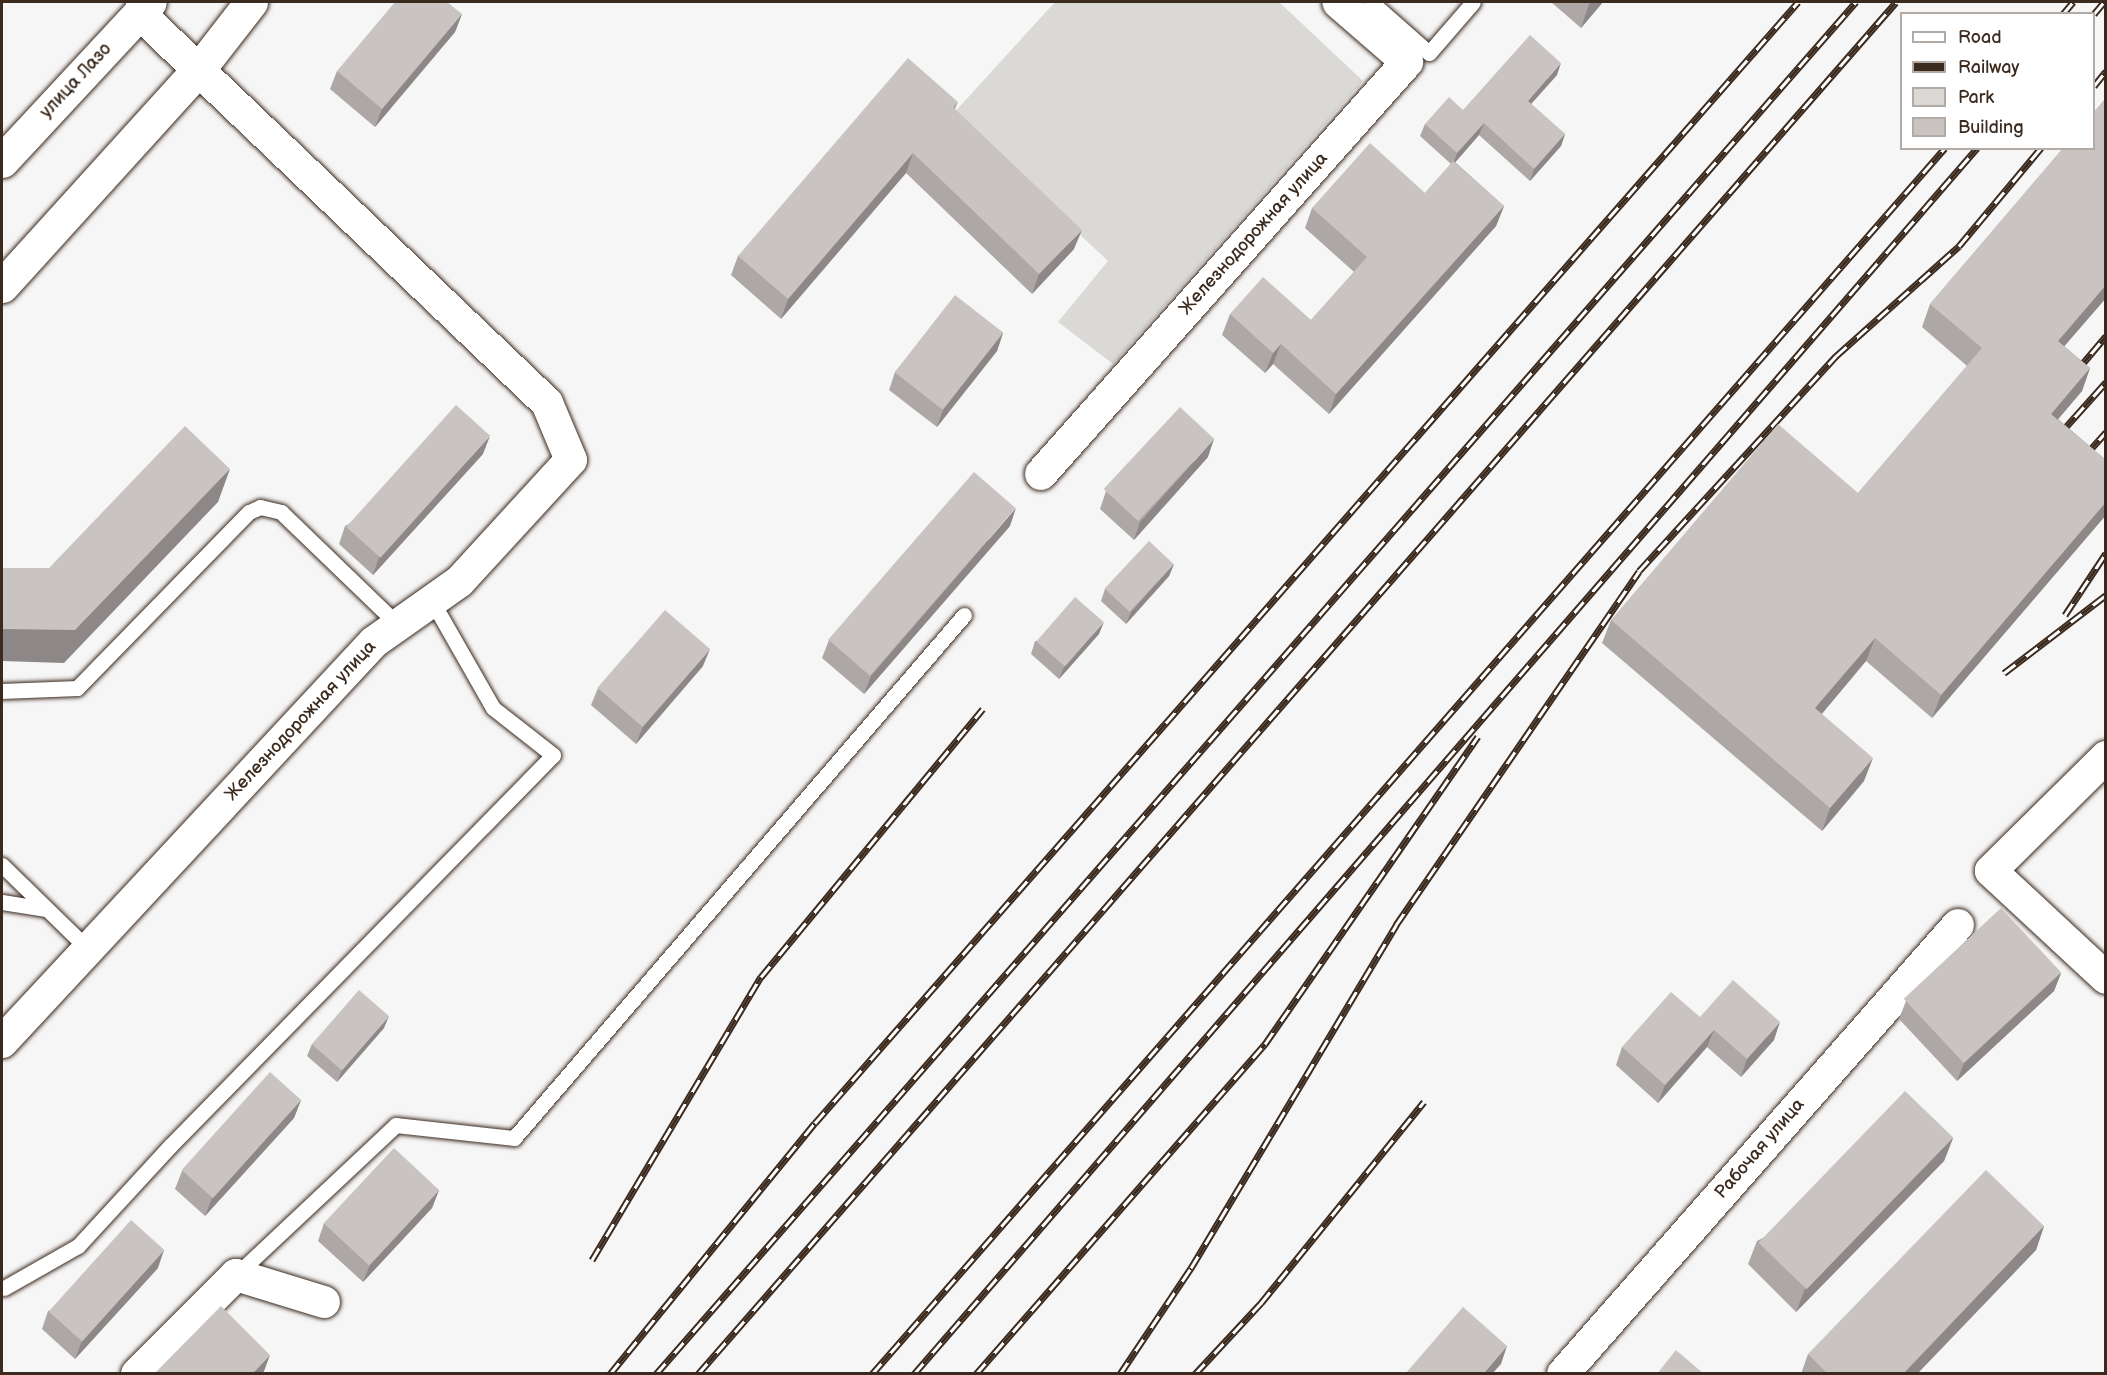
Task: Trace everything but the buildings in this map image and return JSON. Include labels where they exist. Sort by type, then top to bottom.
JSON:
[{"type":"street","points":[[2,286],[199,69],[251,2]]},
{"type":"street","name":"Железнодорожная улица","points":[[1041,474],[1407,62],[1338,2]]},
{"type":"street","points":[[145,7],[199,69]]},
{"type":"street","name":"улица Лазо","points":[[2,161],[145,7]]},
{"type":"street","name":"Железнодорожная улица","points":[[2,1042],[374,642],[460,581],[571,460],[547,403],[199,69]]},
{"type":"street","points":[[2106,757],[1991,871],[2106,978]]},
{"type":"street","name":"Рабочая улица","points":[[1563,1374],[1958,925]]},
{"type":"street","points":[[136,1374],[236,1275],[324,1302]]},
{"type":"lane","points":[[1371,2],[1429,53],[1473,2]]},
{"type":"lane","points":[[2,691],[77,688],[249,512],[260,507],[281,512],[398,625]]},
{"type":"lane","points":[[4,1288],[78,1246],[170,1146],[553,755],[493,708],[432,601]]},
{"type":"lane","points":[[236,1275],[396,1125],[514,1138],[964,615]]},
{"type":"lane","points":[[2,865],[88,949]]},
{"type":"lane","points":[[2,902],[46,909]]},
{"type":"green space","points":[[1055,2],[1279,2],[1363,81],[1113,364],[1058,322],[1108,261],[952,115]]},
{"type":"railway","points":[[610,1374],[815,1123],[1798,2]]},
{"type":"railway","points":[[656,1374],[1856,2]]},
{"type":"railway","points":[[698,1374],[1896,2]]},
{"type":"railway","points":[[2065,12],[2073,2]]},
{"type":"railway","points":[[2095,13],[2104,2]]},
{"type":"railway","points":[[2095,85],[2106,71]]},
{"type":"railway","points":[[872,1374],[1943,150]]},
{"type":"railway","points":[[914,1374],[1975,150]]},
{"type":"railway","points":[[1120,1374],[1191,1268],[1396,925],[1639,571],[1836,356],[1959,246],[2039,150]]},
{"type":"railway","points":[[2073,375],[2106,336]]},
{"type":"railway","points":[[2056,438],[2106,382]]},
{"type":"railway","points":[[2080,461],[2106,432]]},
{"type":"railway","points":[[2065,615],[2106,553]]},
{"type":"railway","points":[[2004,673],[2106,595]]},
{"type":"railway","points":[[592,1260],[761,977],[983,709]]},
{"type":"railway","points":[[976,1374],[1265,1044],[1478,736]]},
{"type":"railway","points":[[1195,1374],[1261,1303],[1424,1102]]}]
